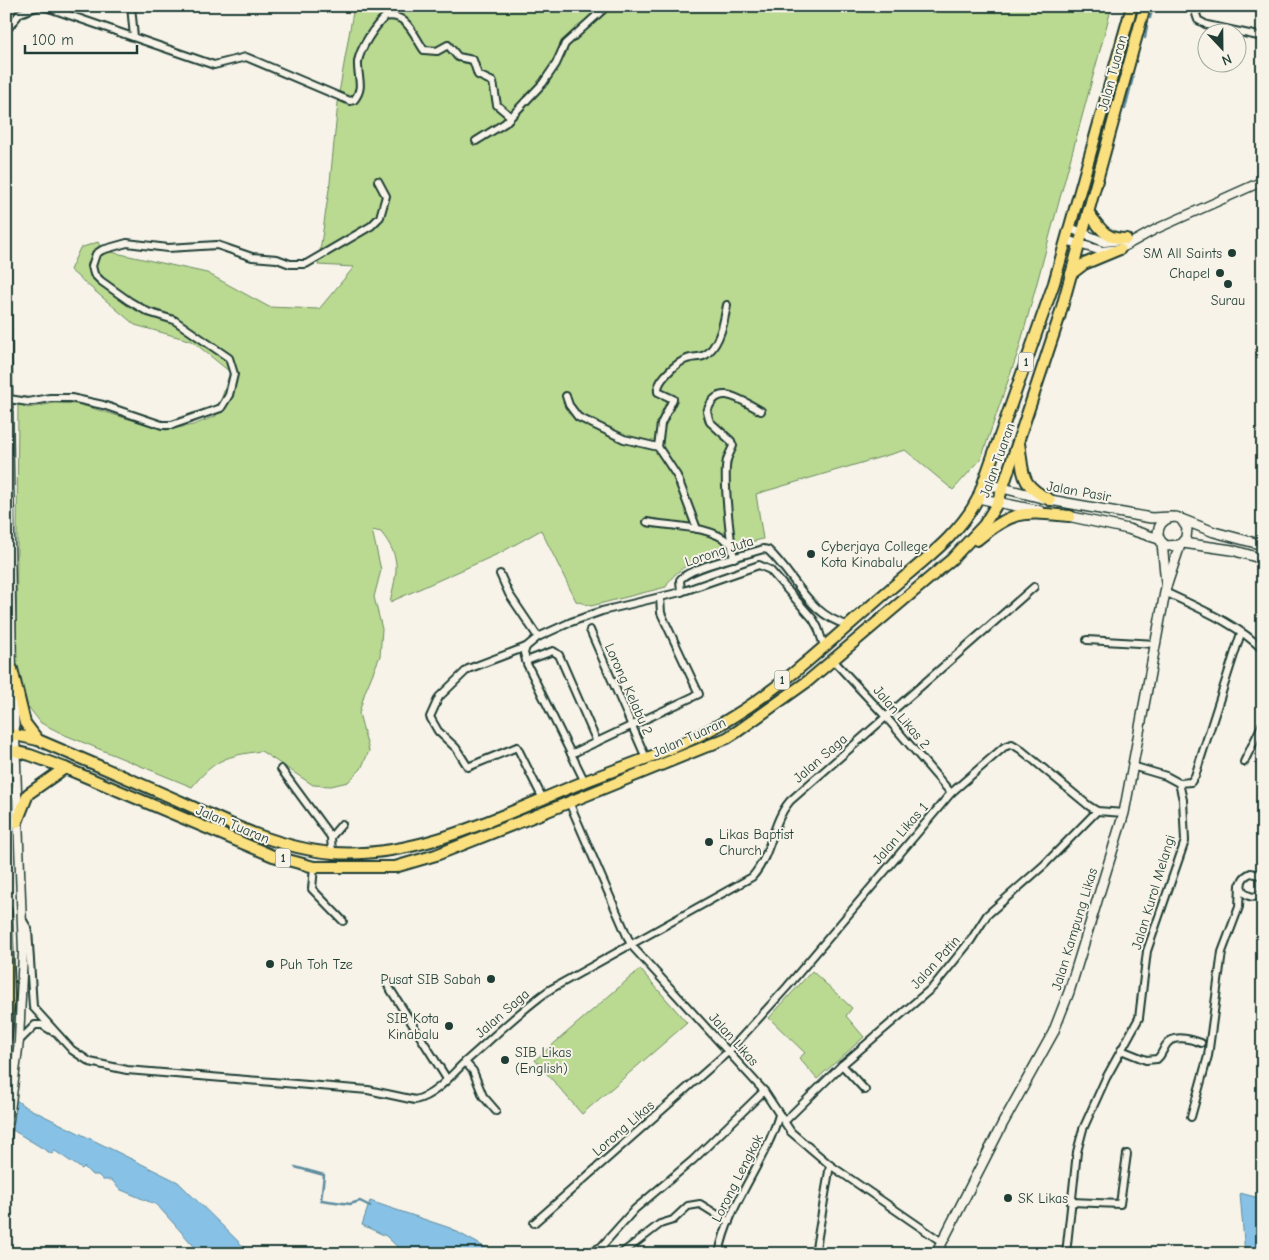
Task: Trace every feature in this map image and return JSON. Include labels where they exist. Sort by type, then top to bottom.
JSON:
[{"type":"main road","name":"Jalan Tuaran","points":[[10,734],[38,740],[233,825],[282,843],[332,853],[363,854],[392,851],[444,837],[543,800],[702,735],[736,715],[763,696],[824,646],[965,521],[978,498],[1054,283],[1132,6]]},
{"type":"main road","name":"Jalan Tuaran","points":[[11,750],[65,768],[273,856],[314,866],[395,867],[436,854],[727,738],[775,705],[957,554],[984,525],[998,502],[1019,442],[1071,274],[1145,6]]},
{"type":"main road","points":[[1120,48],[1132,52]]},
{"type":"main road","points":[[1088,212],[1104,233],[1114,239],[1126,239]]},
{"type":"main road","points":[[1071,274],[1084,264],[1120,249]]},
{"type":"main road","points":[[1019,442],[1026,484],[1035,492],[1050,500]]},
{"type":"main road","name":"Jalan Pasir","points":[[983,483],[1050,500],[1151,518],[1171,517]]},
{"type":"main road","name":"Jalan Pasir","points":[[978,498],[1128,529],[1161,541]]},
{"type":"main road","points":[[957,554],[1001,521],[1014,515],[1033,513],[1070,516]]},
{"type":"main road","points":[[1263,545],[1214,532],[1171,517],[1159,526],[1161,541],[1171,547],[1182,544],[1232,550],[1263,559]]},
{"type":"main road","points":[[1181,519],[1188,533],[1182,544]]},
{"type":"main road","name":"Jalan Kampung Likas","points":[[1161,541],[1166,590]]},
{"type":"main road","name":"Jalan Kampung Likas","points":[[936,1254],[1062,1013],[1124,813],[1166,590],[1182,544]]},
{"type":"main road","points":[[9,667],[20,708],[26,722],[38,740]]},
{"type":"main road","points":[[17,822],[28,794],[65,768]]},
{"type":"main road","points":[[444,837],[459,836],[560,798],[568,802]]},
{"type":"main road","points":[[183,817],[187,805]]},
{"type":"main road","points":[[6,911],[9,997],[6,1037]]},
{"type":"street","points":[[6,31],[20,13],[26,9],[41,6],[214,66],[246,58],[350,101],[354,100],[361,90],[358,63],[367,41],[385,17],[396,17],[410,27],[424,50],[438,51],[448,45],[458,57],[473,60],[478,75],[493,82],[497,105],[510,116]]},
{"type":"street","points":[[131,6],[134,37]]},
{"type":"street","points":[[476,141],[500,128],[543,83],[556,64],[565,44],[607,6]]},
{"type":"street","points":[[1199,6],[1196,14],[1198,20],[1207,25],[1263,37]]},
{"type":"street","points":[[9,399],[28,402],[50,398],[72,398],[103,405],[162,426],[172,425],[221,408],[229,395],[234,374],[229,358],[181,324],[129,301],[101,281],[94,274],[92,266],[96,254],[109,247],[127,243],[168,248],[204,244],[217,245],[252,257],[277,259],[290,264],[306,264],[365,230],[380,217],[386,196],[378,181]]},
{"type":"street","points":[[1066,240],[1102,251],[1120,249],[1149,233],[1263,181]]},
{"type":"street","points":[[1070,228],[1082,235],[1111,242],[1149,233]]},
{"type":"street","points":[[6,265],[12,653],[9,667],[10,734],[16,795],[22,919],[19,1041],[6,1141]]},
{"type":"street","points":[[697,528],[677,476],[658,447],[661,424],[673,399],[658,392],[658,387],[680,363],[688,359],[705,356],[708,353],[720,334],[726,305]]},
{"type":"street","points":[[734,558],[730,543],[726,480],[727,461],[733,446],[732,441],[710,422],[707,412],[712,402],[719,396],[729,394],[760,411]]},
{"type":"street","points":[[566,396],[568,405],[578,417],[624,439],[658,447]]},
{"type":"street","points":[[647,522],[697,528],[717,534],[730,543]]},
{"type":"street","name":"Lorong Juta","points":[[824,646],[818,628],[812,619],[766,567],[752,566],[681,592],[679,584],[682,577],[734,558],[768,550],[818,611],[835,622],[848,625]]},
{"type":"street","points":[[500,574],[509,594],[538,637]]},
{"type":"street","name":"Jalan Saga","points":[[22,919],[28,929],[31,1000],[33,1007],[80,1057],[127,1070],[344,1088],[415,1100],[428,1096],[538,998],[596,962],[632,945],[752,877],[768,854],[782,810],[1034,587]]},
{"type":"street","points":[[1166,590],[1241,633],[1263,650]]},
{"type":"street","points":[[543,800],[517,747],[468,767],[465,766],[456,748],[438,731],[430,717],[440,697],[468,669],[526,647],[538,637],[590,614],[681,592]]},
{"type":"street","points":[[571,754],[699,694],[661,613],[660,597]]},
{"type":"street","name":"Lorong Kelabu 2","points":[[590,630],[646,758]]},
{"type":"street","points":[[1132,766],[1166,776],[1179,783],[1191,782],[1195,776],[1241,633]]},
{"type":"street","points":[[1087,640],[1156,644]]},
{"type":"street","points":[[526,647],[524,653],[526,661],[585,782]]},
{"type":"street","points":[[526,661],[553,651],[559,655],[597,742]]},
{"type":"street","name":"Jalan Likas 2","points":[[832,659],[886,717],[951,794]]},
{"type":"street","points":[[1244,762],[1263,723]]},
{"type":"street","name":"Jalan Likas 1","points":[[729,1051],[787,987],[951,794],[1004,747],[1012,744],[1080,800],[1097,811]]},
{"type":"street","points":[[280,769],[331,837],[332,853]]},
{"type":"street","name":"Jalan Kurol Melangi","points":[[1066,1254],[1071,1202],[1083,1129],[1121,1050],[1139,1018],[1147,951],[1185,841],[1183,800],[1179,783]]},
{"type":"street","points":[[6,786],[16,795]]},
{"type":"street","name":"Jalan Likas","points":[[568,802],[632,945],[764,1091],[791,1132],[830,1165],[942,1242]]},
{"type":"street","points":[[1097,811],[1124,813]]},
{"type":"street","name":"Jalan Patin","points":[[784,1122],[842,1065],[933,987],[971,940],[987,916],[1051,858],[1097,811]]},
{"type":"street","points":[[331,837],[342,824]]},
{"type":"street","points":[[314,866],[312,889],[342,921]]},
{"type":"street","points":[[1191,1117],[1214,1028],[1222,952],[1239,907],[1240,885],[1243,877],[1251,873],[1263,876]]},
{"type":"street","points":[[1240,885],[1246,895],[1254,898]]},
{"type":"street","points":[[1239,907],[1262,894]]},
{"type":"street","points":[[387,984],[448,1079]]},
{"type":"street","name":"Jalan Saga","points":[[19,1041],[35,1025],[42,1025],[56,1033]]},
{"type":"street","points":[[1121,1050],[1146,1060],[1157,1059],[1169,1042],[1175,1039],[1192,1040],[1201,1043]]},
{"type":"street","name":"Lorong Likas","points":[[534,1223],[729,1051]]},
{"type":"street","points":[[465,1062],[473,1071],[483,1096],[496,1111]]},
{"type":"street","points":[[842,1065],[865,1090]]},
{"type":"street","points":[[588,1253],[601,1247],[635,1210],[693,1160],[764,1091]]},
{"type":"street","name":"Lorong Lengkok","points":[[719,1254],[729,1222],[772,1138],[779,1114]]},
{"type":"street","points":[[1071,1202],[1120,1204],[1127,1154]]},
{"type":"street","points":[[815,1254],[830,1165]]},
{"type":"street","points":[[621,1254],[660,1224],[673,1220],[688,1206],[700,1204],[729,1222]]},
{"type":"green space","points":[[354,6],[1112,6],[1019,349],[981,459],[953,490],[905,450],[756,494],[763,539],[737,545],[695,561],[683,568],[666,587],[591,606],[576,601],[541,530],[500,553],[390,602],[396,573],[395,558],[388,541],[381,532],[372,530],[381,570],[374,597],[382,629],[380,656],[365,692],[359,713],[369,751],[361,769],[348,782],[331,786],[313,785],[261,751],[222,760],[208,770],[192,787],[65,735],[41,723],[22,699],[16,674],[18,403],[28,408],[54,403],[78,404],[166,430],[193,425],[216,416],[230,372],[192,341],[135,325],[70,270],[80,248],[98,242],[102,250],[207,273],[269,307],[319,309],[354,267],[318,265],[330,182],[339,93]]},
{"type":"green space","points":[[640,969],[687,1023],[582,1114],[535,1060]]},
{"type":"green space","points":[[812,971],[852,1008],[846,1016],[864,1037],[817,1079],[799,1058],[805,1053],[769,1018]]},
{"type":"water","points":[[6,1092],[24,1106],[178,1182],[251,1254],[201,1254],[157,1205],[119,1189],[112,1180],[103,1180],[98,1175],[92,1175],[84,1167],[82,1169],[55,1151],[52,1154],[6,1126]]},
{"type":"water","points":[[1240,1193],[1263,1199],[1263,1254],[1245,1254]]},
{"type":"water","points":[[370,1201],[450,1228],[497,1254],[405,1254],[386,1236],[362,1225]]},
{"type":"waterway","points":[[1150,18],[1153,6]]},
{"type":"waterway","points":[[1145,38],[1147,26]]},
{"type":"waterway","points":[[1125,109],[1133,77]]},
{"type":"waterway","points":[[295,1167],[324,1175],[321,1200],[350,1204],[360,1201],[370,1206]]},
{"type":"place","name":"SM All Saints","points":[[1232,253]]},
{"type":"place","name":"Chapel","points":[[1220,273]]},
{"type":"place","name":"Surau","points":[[1228,284]]},
{"type":"place","name":"Cyberjaya College Kota Kinabalu","points":[[811,554]]},
{"type":"place","name":"Likas Baptist Church","points":[[709,842]]},
{"type":"place","name":"Puh Toh Tze","points":[[270,964]]},
{"type":"place","name":"Pusat SIB Sabah","points":[[491,979]]},
{"type":"place","name":"SIB Kota Kinabalu","points":[[449,1026]]},
{"type":"place","name":"SIB Likas (English)","points":[[505,1060]]},
{"type":"place","name":"SK Likas","points":[[1008,1198]]}]
